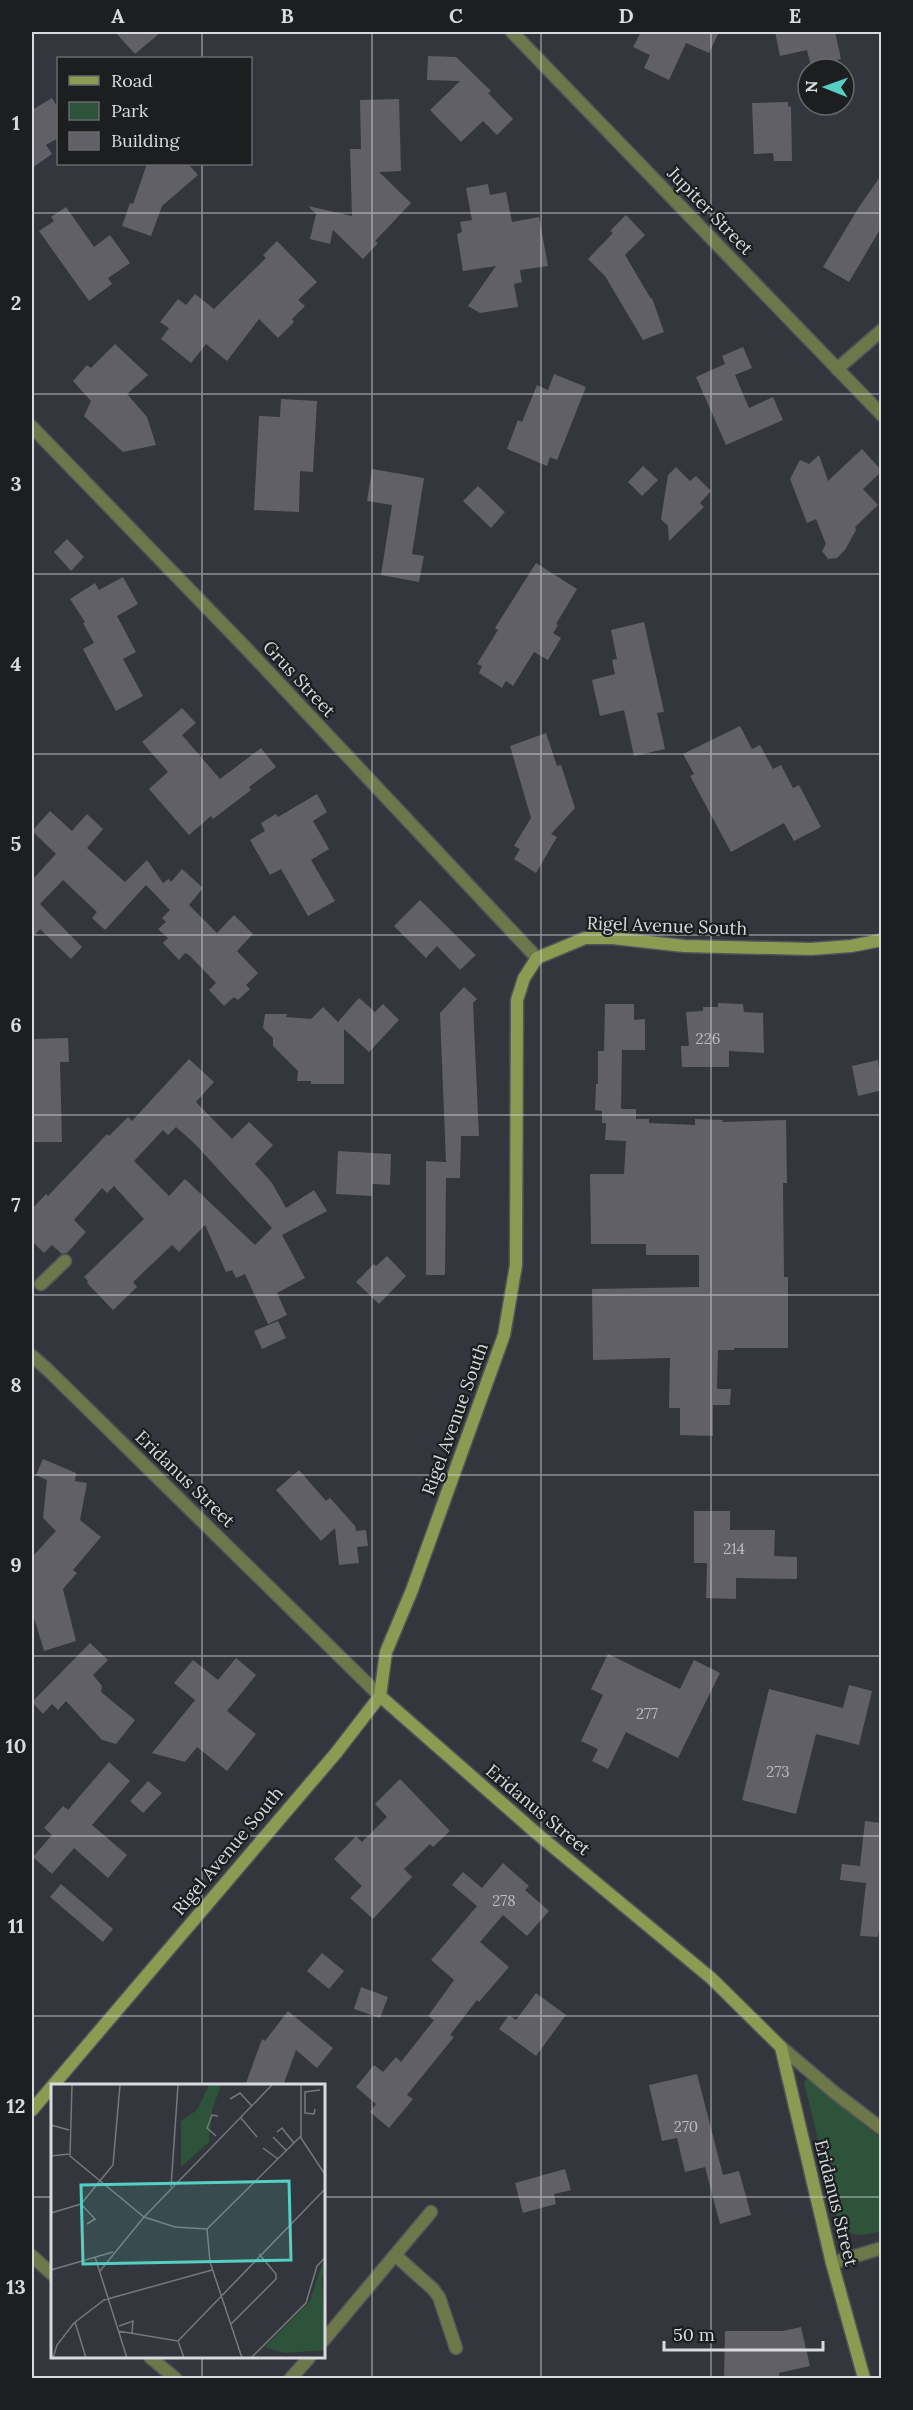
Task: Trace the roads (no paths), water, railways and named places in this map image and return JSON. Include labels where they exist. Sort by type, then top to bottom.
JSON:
[{"type":"main road","name":"Rigel Avenue South","points":[[54,2084],[336,1753],[380,1696],[386,1652],[412,1590],[504,1335],[516,1265],[517,1000],[524,978],[537,958],[585,938],[613,938],[684,946],[811,949],[851,946],[882,940]]},
{"type":"main road","name":"Eridanus Street","points":[[380,1696],[535,1832],[711,1978],[781,2047],[832,2263],[864,2379]]},
{"type":"main road","name":"Rigel Avenue South","points":[[32,2110],[51,2088]]},
{"type":"street","name":"Jupiter Street","points":[[512,32],[882,415]]},
{"type":"street","points":[[837,369],[882,330]]},
{"type":"street","name":"Grus Street","points":[[32,427],[237,639],[537,958]]},
{"type":"street","points":[[41,1284],[65,1261]]},
{"type":"street","name":"Eridanus Street","points":[[32,1356],[380,1696]]},
{"type":"street","points":[[32,1368],[47,1369]]},
{"type":"street","points":[[781,2047],[882,2129]]},
{"type":"street","points":[[326,2338],[431,2212]]},
{"type":"street","points":[[832,2263],[882,2248]]},
{"type":"street","points":[[395,2255],[439,2297],[456,2348]]},
{"type":"street","points":[[32,2256],[51,2273]]},
{"type":"street","points":[[152,2359],[175,2379]]},
{"type":"street","points":[[291,2379],[308,2359]]}]
